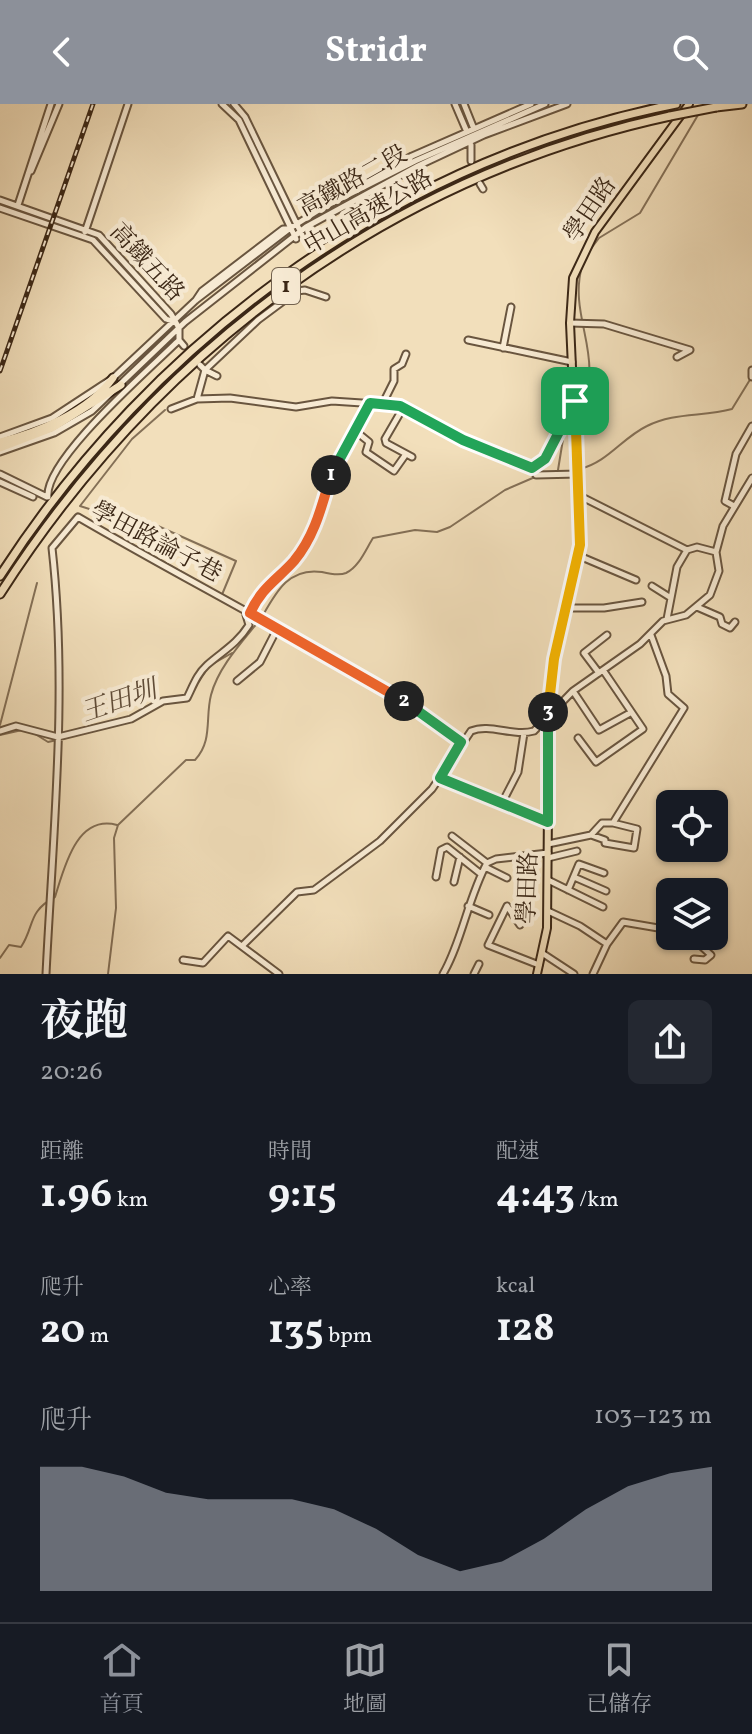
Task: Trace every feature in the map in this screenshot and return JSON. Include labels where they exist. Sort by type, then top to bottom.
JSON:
[{"type":"highway","name":"中山高速公路","points":[[0,594],[70,494],[130,423],[213,343],[288,284],[377,227],[483,175],[593,135],[670,116],[742,104]]},
{"type":"highway","name":"中山高速公路","points":[[0,576],[63,488],[134,405],[207,336],[282,277],[373,219],[457,176],[563,135],[672,105]]},
{"type":"highway","points":[[51,426],[86,403],[113,378]]},
{"type":"highway","points":[[0,445],[51,426],[121,385]]},
{"type":"main road","name":"學田路","points":[[537,974],[548,911],[548,713],[554,659],[577,555],[580,496],[571,291],[583,250],[689,104]]},
{"type":"street","points":[[31,172],[51,104]]},
{"type":"street","points":[[15,213],[59,104]]},
{"type":"street","points":[[84,232],[128,104]]},
{"type":"street","points":[[222,104],[241,124],[296,233]]},
{"type":"street","points":[[234,104],[245,117],[296,233]]},
{"type":"street","points":[[455,104],[470,140],[471,161]]},
{"type":"street","points":[[464,104],[477,135]]},
{"type":"street","name":"高鐵路二段","points":[[0,445],[52,418],[113,378],[225,273],[283,229],[296,233],[531,104]]},
{"type":"street","name":"高鐵路二段","points":[[0,445],[31,443],[75,422],[121,385],[179,328],[296,233],[333,197],[470,140],[545,104]]},
{"type":"street","name":"高鐵路二段","points":[[477,135],[567,104]]},
{"type":"street","name":"高鐵五路","points":[[0,200],[84,232]]},
{"type":"street","name":"高鐵五路","points":[[0,208],[103,238],[171,314],[179,328]]},
{"type":"street","points":[[197,399],[203,367],[258,320],[297,291],[326,297]]},
{"type":"street","points":[[503,348],[511,307]]},
{"type":"street","points":[[573,323],[604,324],[690,350],[677,357]]},
{"type":"street","points":[[179,328],[179,340],[184,346]]},
{"type":"street","points":[[0,474],[48,497],[51,477],[70,451],[179,340]]},
{"type":"street","points":[[468,340],[573,362]]},
{"type":"street","points":[[383,403],[394,381],[394,369],[402,364],[406,354]]},
{"type":"street","points":[[203,367],[217,376]]},
{"type":"street","points":[[752,370],[752,377]]},
{"type":"street","points":[[171,409],[197,399],[230,398],[296,407],[332,401],[383,403],[403,408],[463,440],[532,468],[536,475],[579,474]]},
{"type":"street","points":[[532,468],[545,459],[575,401]]},
{"type":"street","points":[[0,731],[16,726],[58,737],[131,719],[163,701],[187,698],[207,664],[231,649],[244,633],[250,613],[270,581],[293,561],[312,532],[338,459],[370,403]]},
{"type":"street","points":[[353,429],[369,442],[366,452],[394,471],[409,455],[386,443],[385,439],[403,408]]},
{"type":"street","points":[[734,506],[725,501],[736,454],[752,426]]},
{"type":"street","points":[[242,946],[297,892],[314,890],[380,841],[440,778],[471,731],[480,727],[524,733],[534,731],[548,713],[573,691],[667,619],[686,615],[697,607],[715,585],[720,562],[716,552],[723,526],[752,478]]},
{"type":"street","points":[[0,482],[33,497]]},
{"type":"street","points":[[580,496],[687,550]]},
{"type":"street","name":"學田路論子巷","points":[[46,974],[61,624],[52,548],[78,517],[207,593],[241,605],[424,713],[461,742]]},
{"type":"street","points":[[667,619],[677,567],[687,550],[697,547],[716,552]]},
{"type":"street","points":[[577,555],[636,580]]},
{"type":"street","points":[[652,586],[671,598]]},
{"type":"street","points":[[566,608],[604,608],[642,602]]},
{"type":"street","points":[[697,607],[720,617],[722,624],[730,628],[735,622]]},
{"type":"street","points":[[237,681],[260,662],[277,629]]},
{"type":"street","points":[[613,823],[684,708],[668,694],[666,676],[651,634]]},
{"type":"street","points":[[578,738],[596,762],[643,729],[584,653],[607,635]]},
{"type":"street","points":[[573,691],[599,730],[630,713]]},
{"type":"street","points":[[502,803],[518,772],[524,733]]},
{"type":"street","points":[[440,778],[548,822]]},
{"type":"street","points":[[548,844],[591,835],[605,840],[605,843],[634,848],[637,829],[602,823],[591,835]]},
{"type":"street","points":[[452,836],[486,865],[507,878]]},
{"type":"street","points":[[436,877],[441,850],[447,847],[481,874]]},
{"type":"street","points":[[443,974],[454,956],[468,906],[486,865],[496,859],[577,851]]},
{"type":"street","points":[[526,902],[527,855]]},
{"type":"street","points":[[454,882],[460,857]]},
{"type":"street","points":[[568,890],[579,864],[604,873]]},
{"type":"street","points":[[574,877],[606,891]]},
{"type":"street","points":[[548,880],[603,907]]},
{"type":"street","points":[[468,906],[489,915]]},
{"type":"street","points":[[520,925],[507,906],[488,945],[539,965]]},
{"type":"street","points":[[548,911],[580,926],[607,944]]},
{"type":"street","points":[[593,974],[607,944],[624,921],[656,927]]},
{"type":"street","points":[[183,960],[203,963],[225,936],[279,974]]},
{"type":"street","points":[[694,959],[705,960],[711,955],[705,950]]},
{"type":"street","points":[[542,953],[574,974]]},
{"type":"street","points":[[474,974],[479,964]]},
{"type":"waterway","points":[[590,250],[599,238],[640,213],[698,115]]},
{"type":"waterway","points":[[576,414],[589,376],[580,304],[582,266]]},
{"type":"waterway","name":"王田圳","points":[[580,469],[599,461],[638,431],[657,422],[732,409],[751,378]]},
{"type":"waterway","points":[[165,410],[132,439],[80,506],[145,527],[149,522],[236,561],[221,597]]},
{"type":"waterway","points":[[558,470],[564,433],[572,420]]},
{"type":"waterway","name":"王田圳","points":[[544,472],[566,472]]},
{"type":"waterway","points":[[262,617],[278,590],[292,577],[311,571],[337,575],[346,573],[358,562],[373,538],[415,530],[437,532],[450,527],[505,490],[535,477]]},
{"type":"waterway","points":[[0,725],[37,583]]},
{"type":"waterway","points":[[108,974],[116,908],[114,838],[118,825],[186,760],[195,760],[201,753],[214,685],[231,656],[258,622]]},
{"type":"waterway","name":"王田圳","points":[[198,682],[209,666],[232,653]]},
{"type":"waterway","name":"王田圳","points":[[173,702],[186,700]]},
{"type":"waterway","name":"王田圳","points":[[99,729],[128,722]]},
{"type":"waterway","name":"王田圳","points":[[0,735],[22,730]]},
{"type":"waterway","name":"王田圳","points":[[32,732],[48,742],[66,738]]},
{"type":"waterway","points":[[0,958],[9,945],[21,947],[40,908],[55,897],[68,859],[82,836],[91,828],[103,824],[117,825]]},
{"type":"railway","points":[[0,371],[93,104]]},
{"type":"route","points":[[575,401],[580,545],[549,688],[548,822],[440,778],[461,742],[424,713],[250,613],[270,581],[293,561],[312,532],[338,459],[370,403],[400,406],[463,440],[532,468],[545,459],[575,401]]}]
